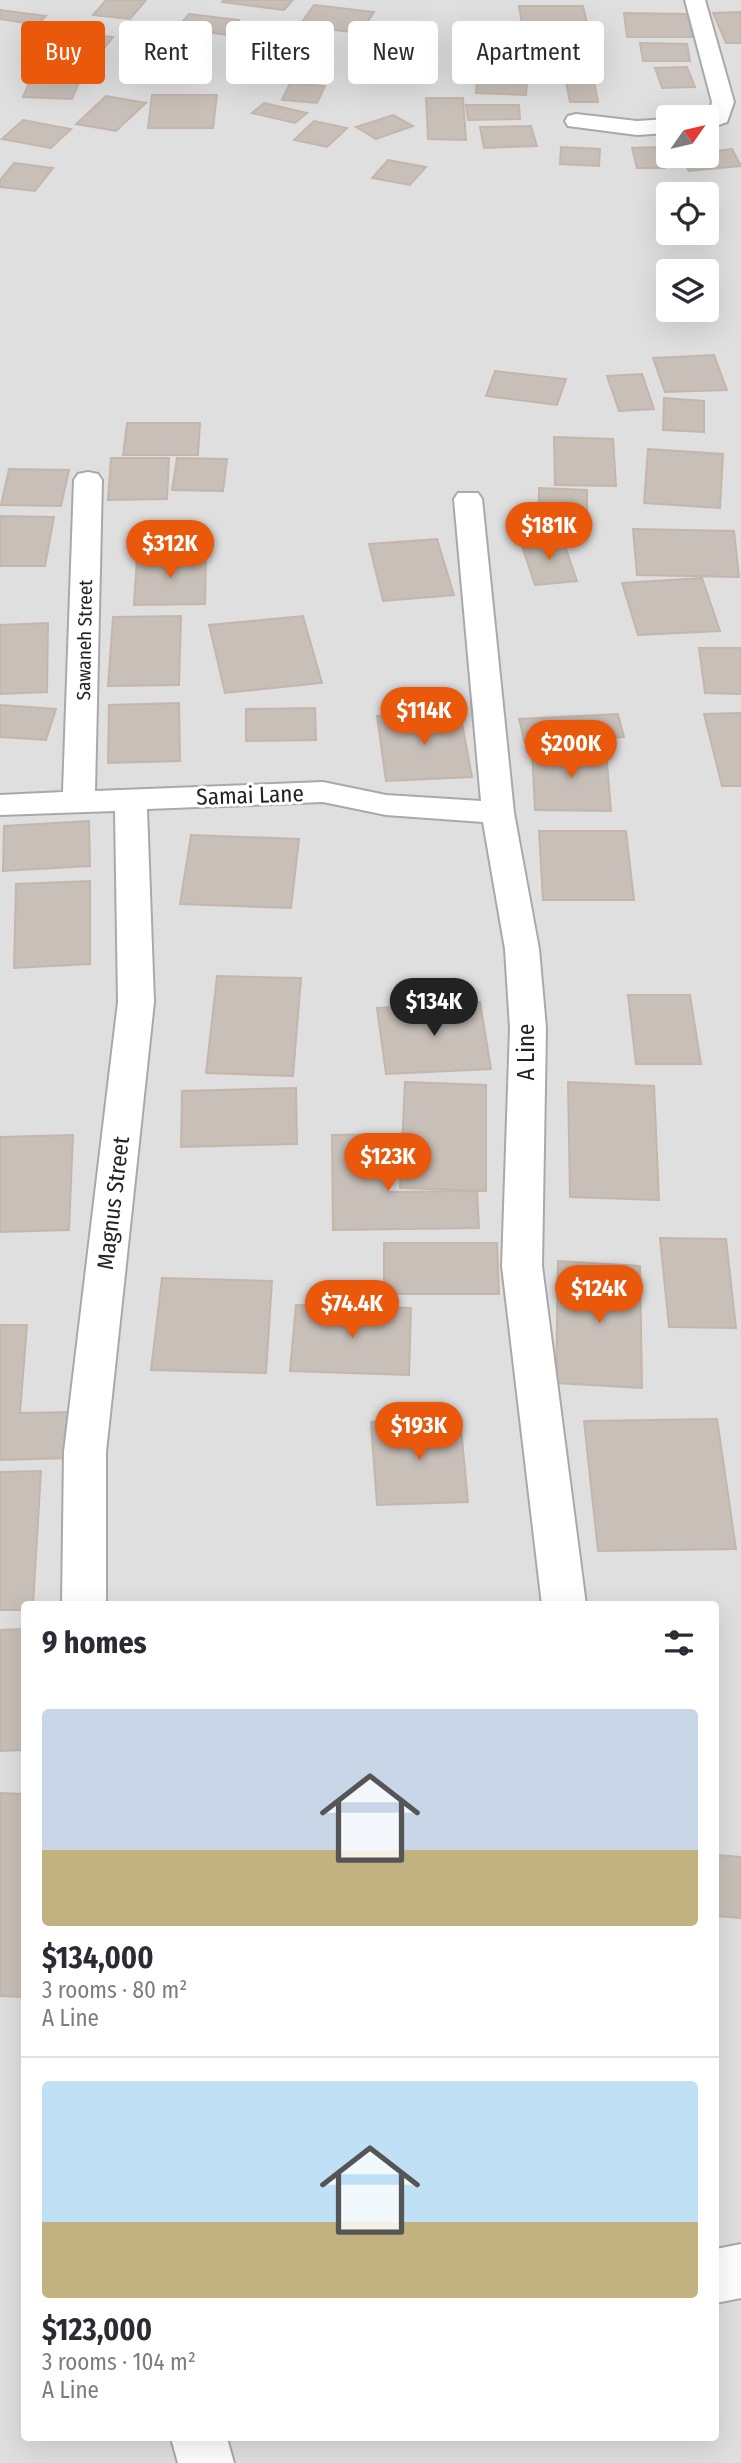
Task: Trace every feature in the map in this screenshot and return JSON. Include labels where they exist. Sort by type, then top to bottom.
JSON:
[{"type":"street","points":[[695,0],[723,102],[719,117]]},
{"type":"street","points":[[576,121],[637,128],[656,127]]},
{"type":"street","name":"Sawaneh Street","points":[[79,800],[88,480]]},
{"type":"street","name":"A Line","points":[[468,499],[498,813],[522,949],[528,1028],[522,1266],[564,1601]]},
{"type":"street","name":"Samai Lane","points":[[0,805],[323,792],[386,805],[498,813]]},
{"type":"street","name":"Magnus Street","points":[[84,1601],[85,1452],[136,1002],[131,800]]},
{"type":"street","points":[[719,2275],[741,2271]]},
{"type":"street","points":[[200,2441],[206,2463]]},
{"type":"shaded area","points":[[0,0],[741,0],[741,2463],[0,2463]]},
{"type":"building","points":[[106,0],[146,0],[130,19],[93,15]]},
{"type":"building","points":[[293,0],[284,10],[222,2]]},
{"type":"building","points":[[314,5],[374,12],[368,21],[348,21],[348,32],[334,30],[334,21],[303,21]]},
{"type":"building","points":[[519,6],[583,6],[586,21],[521,21]]},
{"type":"building","points":[[0,10],[46,16],[41,21],[21,22],[0,19]]},
{"type":"building","points":[[741,12],[741,43],[726,43],[713,13]]},
{"type":"building","points":[[624,13],[688,14],[692,37],[627,37]]},
{"type":"building","points":[[189,14],[239,20],[226,21],[226,35],[212,33],[212,21],[183,21]]},
{"type":"building","points":[[105,36],[113,37],[105,47]]},
{"type":"building","points":[[640,43],[687,44],[690,61],[643,61]]},
{"type":"building","points":[[687,67],[695,87],[662,88],[655,68]]},
{"type":"building","points":[[28,84],[78,84],[72,99],[23,97]]},
{"type":"building","points":[[290,84],[325,86],[317,103],[282,100]]},
{"type":"building","points":[[477,84],[527,84],[526,95],[476,93]]},
{"type":"building","points":[[566,84],[595,84],[598,102],[570,102]]},
{"type":"building","points":[[152,95],[217,95],[213,128],[148,128]]},
{"type":"building","points":[[106,96],[146,103],[116,131],[76,124]]},
{"type":"building","points":[[426,98],[463,98],[466,140],[428,139]]},
{"type":"building","points":[[264,103],[307,113],[295,123],[252,113]]},
{"type":"building","points":[[466,105],[519,105],[520,119],[468,120]]},
{"type":"building","points":[[393,115],[413,126],[376,139],[356,127]]},
{"type":"building","points":[[23,120],[71,129],[51,148],[2,139]]},
{"type":"building","points":[[314,121],[347,128],[327,147],[294,140]]},
{"type":"building","points":[[531,126],[537,146],[484,148],[480,127]]},
{"type":"building","points":[[561,147],[600,149],[599,166],[560,164]]},
{"type":"building","points":[[656,147],[656,168],[637,168],[632,148]]},
{"type":"building","points":[[732,149],[741,166],[689,171],[687,168],[719,168],[719,151]]},
{"type":"building","points":[[388,160],[426,167],[410,185],[372,178]]},
{"type":"building","points":[[14,163],[53,168],[35,191],[0,187],[0,180]]},
{"type":"building","points":[[714,355],[727,390],[665,392],[653,358]]},
{"type":"building","points":[[495,371],[566,379],[557,405],[486,396]]},
{"type":"building","points":[[642,374],[654,409],[619,411],[607,376]]},
{"type":"building","points":[[664,398],[704,401],[704,432],[663,430]]},
{"type":"building","points":[[127,423],[200,423],[198,455],[123,455]]},
{"type":"building","points":[[554,437],[613,439],[616,486],[555,485]]},
{"type":"building","points":[[648,449],[723,454],[720,508],[644,503]]},
{"type":"building","points":[[111,458],[169,458],[167,499],[108,500]]},
{"type":"building","points":[[177,458],[227,459],[223,491],[172,490]]},
{"type":"building","points":[[9,469],[69,470],[61,506],[1,505]]},
{"type":"building","points":[[539,488],[587,490],[587,516],[539,515]]},
{"type":"building","points":[[0,516],[54,517],[45,566],[0,566]]},
{"type":"building","points":[[633,529],[734,531],[739,577],[637,575]]},
{"type":"building","points":[[437,539],[454,595],[383,601],[369,544]]},
{"type":"building","points":[[563,540],[577,581],[535,585],[521,543]]},
{"type":"building","points":[[206,555],[205,604],[134,605],[137,556]]},
{"type":"building","points":[[702,578],[720,631],[638,635],[622,583]]},
{"type":"building","points":[[181,616],[179,685],[108,686],[113,617]]},
{"type":"building","points":[[303,616],[322,683],[225,693],[209,625]]},
{"type":"building","points":[[48,623],[47,692],[0,694],[0,625]]},
{"type":"building","points":[[699,648],[741,648],[741,694],[705,693]]},
{"type":"building","points":[[179,703],[180,761],[108,763],[109,705]]},
{"type":"building","points":[[0,705],[56,709],[46,740],[0,737]]},
{"type":"building","points":[[315,708],[316,740],[246,741],[246,709]]},
{"type":"building","points":[[460,712],[472,777],[386,781],[377,716]]},
{"type":"building","points":[[741,713],[741,786],[722,786],[704,714]]},
{"type":"building","points":[[618,714],[624,737],[525,743],[519,719]]},
{"type":"building","points":[[532,749],[606,750],[611,811],[535,810]]},
{"type":"building","points":[[89,821],[90,866],[3,871],[4,826]]},
{"type":"building","points":[[539,831],[626,831],[634,900],[543,900]]},
{"type":"building","points":[[191,835],[299,839],[291,908],[180,904]]},
{"type":"building","points":[[90,881],[90,964],[14,968],[16,884]]},
{"type":"building","points":[[217,976],[301,978],[293,1076],[206,1073]]},
{"type":"building","points":[[628,995],[690,995],[701,1064],[636,1064]]},
{"type":"building","points":[[480,1002],[491,1069],[386,1074],[377,1008]]},
{"type":"building","points":[[405,1082],[486,1085],[486,1191],[400,1188]]},
{"type":"building","points":[[568,1082],[654,1086],[659,1200],[570,1197]]},
{"type":"building","points":[[296,1088],[297,1144],[181,1147],[182,1091]]},
{"type":"building","points":[[386,1134],[388,1192],[477,1191],[479,1228],[333,1230],[332,1135]]},
{"type":"building","points":[[73,1135],[69,1230],[0,1232],[0,1137]]},
{"type":"building","points":[[660,1238],[726,1239],[736,1328],[669,1327]]},
{"type":"building","points":[[384,1243],[497,1243],[499,1294],[384,1294]]},
{"type":"building","points":[[558,1261],[640,1266],[642,1388],[556,1383]]},
{"type":"building","points":[[162,1278],[272,1281],[266,1373],[151,1370]]},
{"type":"building","points":[[296,1305],[411,1308],[409,1375],[290,1371]]},
{"type":"building","points":[[0,1325],[27,1325],[20,1413],[75,1412],[71,1458],[0,1460]]},
{"type":"building","points":[[460,1418],[468,1502],[377,1505],[371,1422]]},
{"type":"building","points":[[717,1419],[736,1549],[598,1551],[584,1421]]},
{"type":"building","points":[[41,1471],[33,1601],[21,1601],[21,1610],[0,1610],[0,1472]]},
{"type":"building","points":[[21,1629],[21,1750],[0,1751],[0,1630]]},
{"type":"building","points":[[0,1793],[21,1794],[21,1997],[0,1996]]},
{"type":"building","points":[[719,1855],[741,1857],[741,1918],[719,1916]]}]
